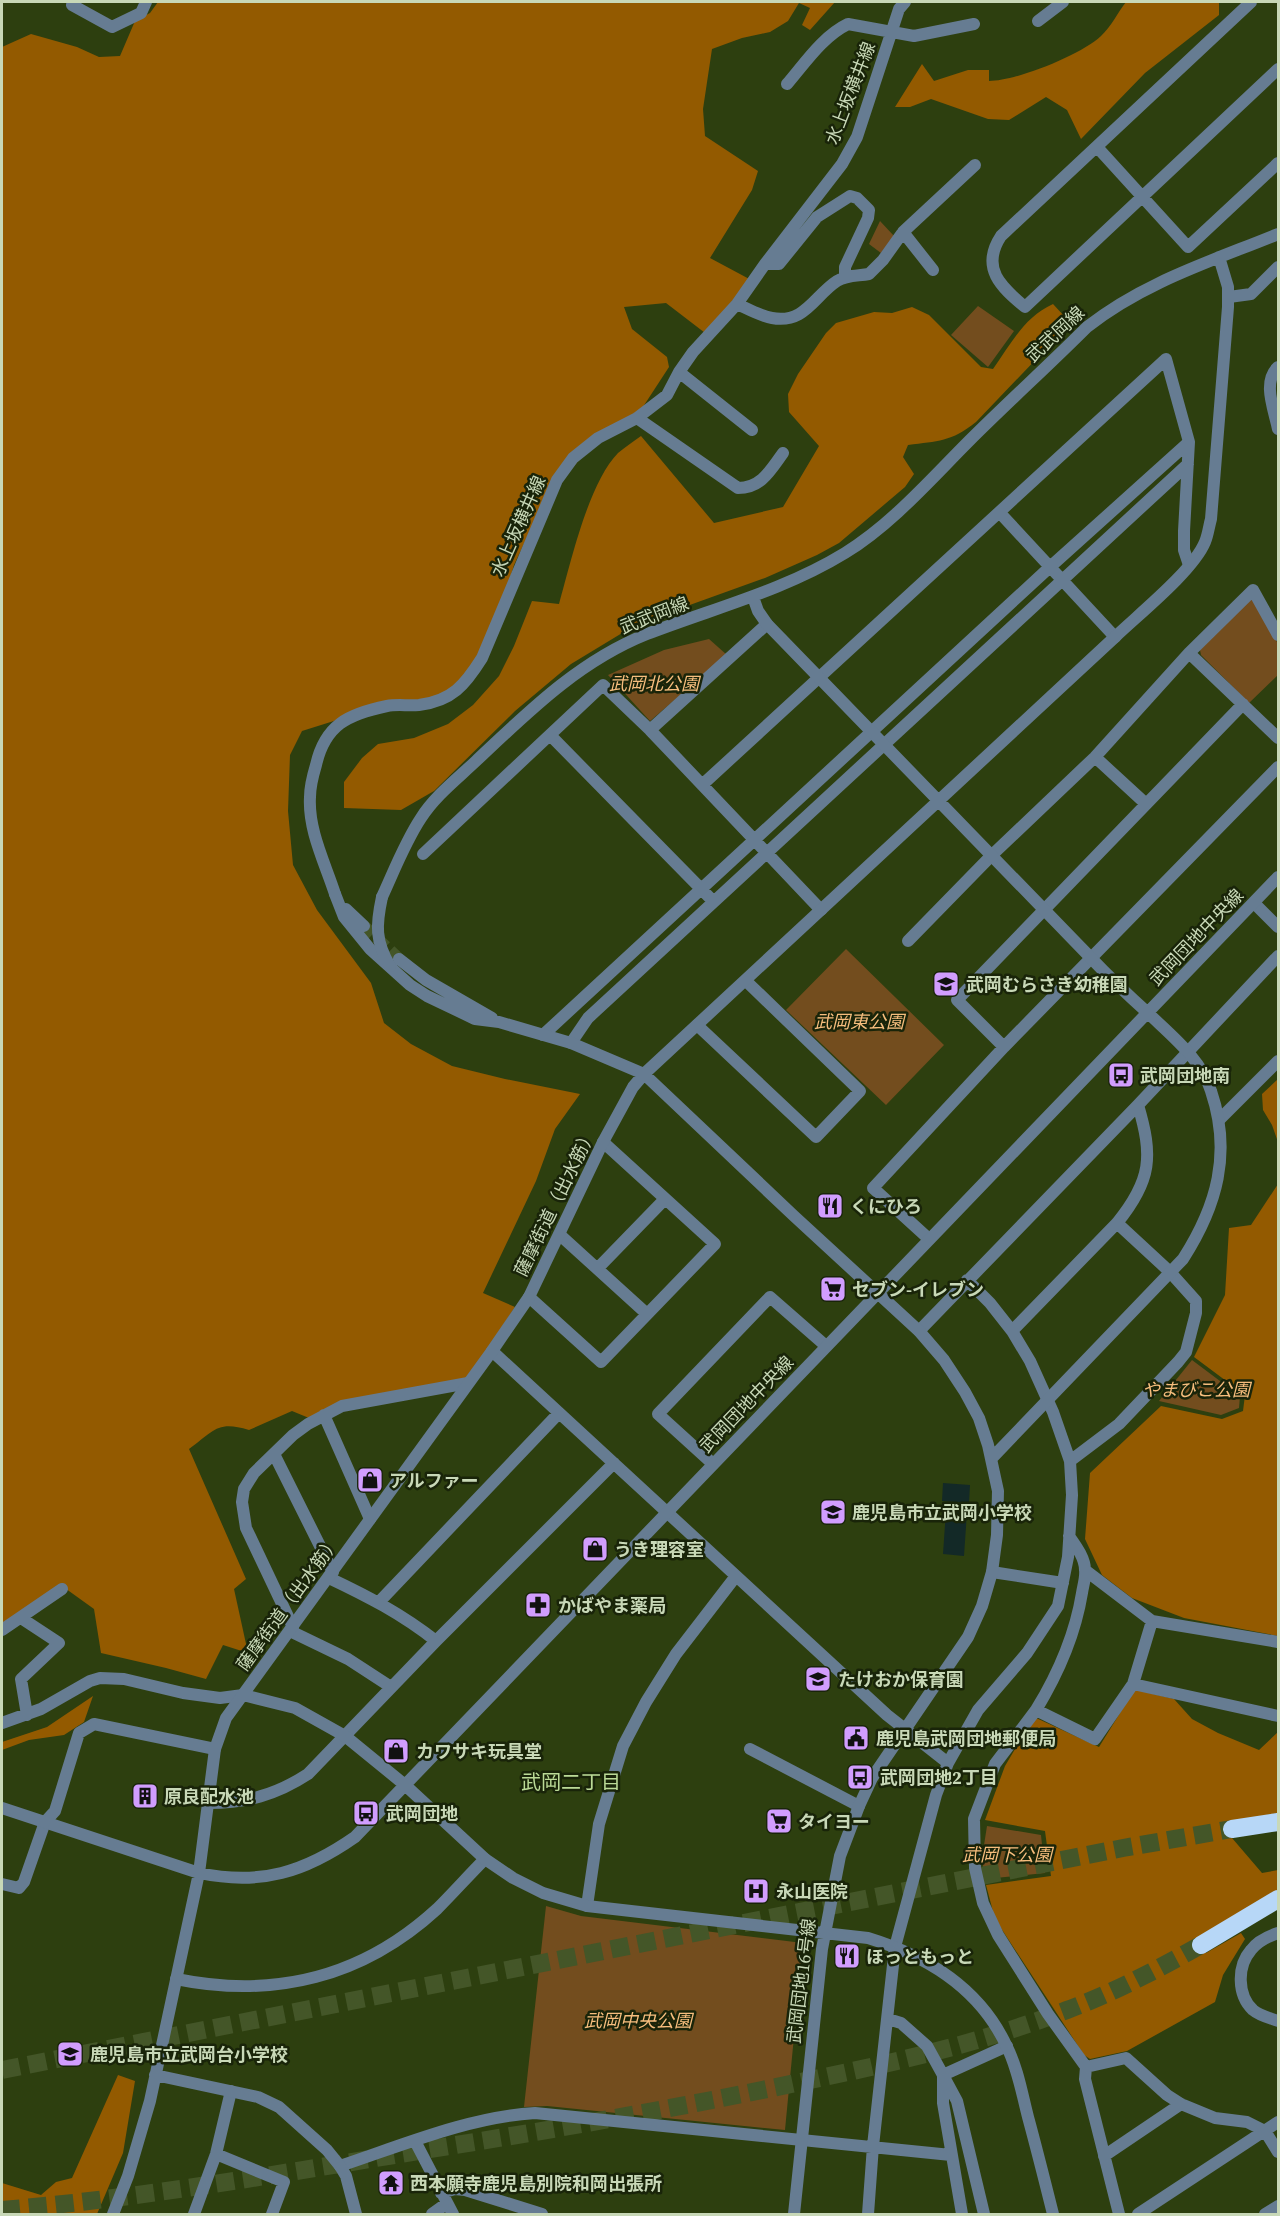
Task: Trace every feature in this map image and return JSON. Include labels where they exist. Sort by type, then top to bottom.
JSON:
[{"type":"highway","points":[[1232,1829],[1278,1822]]},
{"type":"highway","points":[[1201,1945],[1278,1899]]},
{"type":"street","points":[[74,2],[72,5],[112,27],[141,13],[146,2]]},
{"type":"street","name":"水上坂横井線","points":[[335,894],[316,838],[310,797],[319,749],[328,733],[343,720],[360,712],[390,705],[418,705],[435,701],[450,695],[464,684],[482,658],[557,480],[573,458],[598,438],[637,418],[667,395],[693,352],[737,304],[842,164],[856,137],[899,9],[905,2]]},
{"type":"street","points":[[1038,21],[1063,2]]},
{"type":"street","points":[[1251,2],[1001,236],[992,254],[993,271],[1002,288],[1025,307],[1278,69]]},
{"type":"street","points":[[787,84],[825,40],[839,28],[848,24],[914,36],[974,24]]},
{"type":"street","points":[[1096,147],[1188,247],[1278,163]]},
{"type":"street","points":[[737,304],[770,318],[780,319],[800,315],[836,282],[845,277],[869,274],[883,260],[903,232],[975,165]]},
{"type":"street","points":[[765,264],[779,264],[817,218],[850,196],[857,198],[868,210],[868,218],[845,267],[845,277]]},
{"type":"street","points":[[903,232],[933,270]]},
{"type":"street","name":"武武岡線","points":[[644,1074],[571,1043],[499,1022],[475,1019],[427,996],[410,985],[395,962],[381,951],[378,917],[382,897],[422,817],[437,798],[529,711],[600,658],[645,635],[773,590],[811,573],[873,533],[915,496],[1103,314],[1165,279],[1278,234]]},
{"type":"street","name":"薩摩街道（出水筋）","points":[[113,2214],[128,2176],[150,2101],[199,1873],[215,1749],[226,1718],[529,1297],[603,1142],[633,1087],[644,1074],[1176,580],[1205,542],[1211,519],[1229,297],[1226,276],[1219,258]]},
{"type":"street","points":[[1229,297],[1251,294],[1278,267]]},
{"type":"street","points":[[702,784],[1166,359],[1189,442],[1184,550],[1189,564]]},
{"type":"street","points":[[1278,367],[1272,373],[1269,385],[1278,429]]},
{"type":"street","points":[[679,372],[752,430]]},
{"type":"street","points":[[637,418],[738,488],[749,488],[765,479],[783,453]]},
{"type":"street","points":[[543,1035],[700,888],[1189,442]]},
{"type":"street","points":[[571,1043],[588,1018],[1188,464]]},
{"type":"street","points":[[1000,513],[1115,638]]},
{"type":"street","points":[[908,941],[992,855],[1095,757],[1189,653],[1253,590],[1278,634]]},
{"type":"street","points":[[753,597],[767,624],[1092,958],[1187,1051],[1202,1071],[1211,1090],[1219,1120],[1220,1167],[1209,1212],[1183,1259],[991,1459]]},
{"type":"street","points":[[650,730],[767,624]]},
{"type":"street","points":[[1189,653],[1278,738]]},
{"type":"street","points":[[423,854],[603,685],[650,730],[821,910]]},
{"type":"street","points":[[1004,1047],[957,1000],[1243,704]]},
{"type":"street","points":[[551,736],[713,901]]},
{"type":"street","points":[[1095,757],[1145,803]]},
{"type":"street","points":[[929,1239],[873,1188],[1004,1047],[1278,767]]},
{"type":"street","name":"武岡団地中央線","points":[[2,1808],[199,1873],[232,1878],[263,1877],[307,1865],[355,1836],[1278,877]]},
{"type":"street","points":[[335,894],[347,911],[364,926]]},
{"type":"street","points":[[335,894],[344,917],[370,950],[395,962]]},
{"type":"street","points":[[1254,903],[1278,927]]},
{"type":"street","points":[[919,1330],[1138,1105],[1278,956]]},
{"type":"street","points":[[697,1025],[816,1137],[860,1090],[746,981]]},
{"type":"street","points":[[1219,1120],[1278,1061]]},
{"type":"street","name":"武岡団地16号線","points":[[644,1074],[919,1330],[944,1360],[979,1418],[998,1491],[992,1572],[982,1606],[968,1637],[872,1778],[840,1856],[824,1933],[794,2214]]},
{"type":"street","points":[[1012,1331],[1133,1204],[1142,1186],[1148,1154],[1138,1105]]},
{"type":"street","points":[[529,1297],[601,1362],[715,1244],[603,1142]]},
{"type":"street","points":[[598,1268],[665,1199]]},
{"type":"street","points":[[1070,1461],[1119,1424],[1186,1352],[1196,1312],[1196,1301],[1170,1272],[1117,1223]]},
{"type":"street","points":[[560,1235],[647,1314]]},
{"type":"street","points":[[868,2214],[873,2146],[895,1947],[936,1795],[948,1762],[978,1710],[1039,1636],[1058,1606],[1068,1557],[1072,1495],[1070,1461],[1048,1399],[1012,1331],[990,1303],[967,1280]]},
{"type":"street","points":[[713,1464],[658,1414],[722,1347],[770,1297],[826,1346]]},
{"type":"street","points":[[492,1351],[904,1729],[948,1762]]},
{"type":"street","points":[[391,1687],[348,1659],[292,1629],[246,1528],[242,1502],[244,1489],[254,1473],[293,1435],[342,1406],[468,1383]]},
{"type":"street","points":[[380,1601],[559,1413]]},
{"type":"street","points":[[324,1415],[370,1519]]},
{"type":"street","points":[[274,1454],[331,1575],[380,1601],[414,1623],[436,1641]]},
{"type":"street","points":[[208,1803],[250,1801],[290,1786],[308,1774],[436,1641],[614,1463]]},
{"type":"street","points":[[1069,1536],[1080,1553],[1085,1570],[1071,1639],[1053,1681],[1036,1710],[995,1764],[974,1819],[975,1868],[983,1903],[998,1935],[1048,2014],[1086,2067],[1085,2079],[1119,2214]]},
{"type":"street","points":[[1085,1570],[1152,1621],[1278,1642]]},
{"type":"street","points":[[992,1572],[1063,1583]]},
{"type":"street","points":[[587,1906],[599,1824],[624,1746],[646,1702],[676,1654],[736,1576]]},
{"type":"street","points":[[2,1630],[62,1588]]},
{"type":"street","points":[[21,1618],[58,1643],[21,1679],[27,1715]]},
{"type":"street","points":[[1036,1710],[1095,1739],[1132,1684],[1152,1621]]},
{"type":"street","points":[[2,1724],[60,1700],[90,1680],[100,1678],[124,1679],[202,1696],[220,1698],[243,1695],[295,1708],[345,1736],[405,1785],[485,1859],[513,1878],[543,1893],[587,1906],[868,1938],[929,1962],[971,1995],[990,2018],[1007,2046],[1020,2085],[1053,2214]]},
{"type":"street","points":[[1132,1684],[1278,1716]]},
{"type":"street","points":[[2,1884],[19,1888],[24,1882],[45,1822],[55,1811],[79,1733],[94,1724],[215,1749]]},
{"type":"street","points":[[750,1749],[859,1806]]},
{"type":"street","points":[[176,1979],[217,1986],[249,1988],[295,1981],[348,1967],[376,1954],[436,1910],[485,1859]]},
{"type":"street","points":[[1278,1932],[1251,1949],[1240,1975],[1243,1996],[1253,2010],[1267,2018],[1278,2020]]},
{"type":"street","points":[[888,2019],[901,2023],[927,2046],[957,2101],[984,2214]]},
{"type":"street","points":[[943,2075],[1007,2046]]},
{"type":"street","points":[[1086,2067],[1126,2058],[1167,2096],[1180,2104],[1215,2118],[1247,2122],[1265,2131],[1278,2152]]},
{"type":"street","points":[[155,2075],[258,2097],[279,2107],[327,2150],[340,2166],[346,2176],[356,2214]]},
{"type":"street","points":[[943,2075],[943,2103],[962,2214]]},
{"type":"street","points":[[194,2214],[216,2154],[231,2091]]},
{"type":"street","points":[[1104,2156],[1180,2104]]},
{"type":"street","points":[[340,2166],[415,2141],[500,2117],[535,2112],[951,2155]]},
{"type":"street","points":[[1138,2214],[1278,2122]]},
{"type":"street","points":[[415,2141],[447,2204]]},
{"type":"street","points":[[216,2154],[284,2182],[272,2214]]},
{"type":"street","points":[[432,2214],[447,2204],[455,2189],[465,2190],[542,2214]]},
{"type":"street","points":[[1265,2214],[1278,2206]]},
{"type":"green space","points":[[880,221],[894,236],[881,253],[869,244]]},
{"type":"green space","points":[[978,306],[1014,331],[988,367],[951,335]]},
{"type":"green space","points":[[1248,599],[1256,601],[1278,644],[1278,675],[1249,703],[1201,655],[1200,650]]},
{"type":"green space","name":"武岡北公園","points":[[709,639],[727,655],[650,721],[608,675],[664,650]]},
{"type":"green space","name":"武岡東公園","points":[[846,949],[944,1045],[886,1105],[786,1010]]},
{"type":"green space","name":"やまびこ公園","points":[[1192,1360],[1240,1396],[1239,1408],[1221,1415],[1159,1401]]},
{"type":"green space","name":"武岡下公園","points":[[987,1826],[1041,1835],[1045,1873],[985,1879],[982,1858]]},
{"type":"green space","name":"武岡中央公園","points":[[546,1906],[581,1916],[803,1943],[785,2130],[547,2106],[524,2107]]},
{"type":"shaded area","points":[[158,2],[835,2],[810,30],[802,25],[810,8],[799,3],[788,21],[770,32],[742,38],[712,49],[703,109],[705,136],[758,171],[752,190],[710,258],[753,281],[709,336],[666,303],[624,307],[632,329],[667,357],[669,367],[639,413],[601,435],[545,499],[514,565],[490,644],[452,694],[337,720],[302,731],[290,755],[288,811],[293,865],[317,910],[371,983],[384,1023],[411,1044],[452,1066],[580,1094],[555,1129],[536,1181],[483,1293],[515,1307],[467,1380],[309,1418],[292,1411],[249,1430],[223,1427],[211,1432],[189,1449],[246,1579],[234,1589],[248,1653],[223,1645],[206,1679],[101,1653],[94,1609],[62,1586],[2,1624],[2,47],[31,34],[77,47],[99,57],[120,56],[135,21],[150,13]]},
{"type":"shaded area","points":[[1126,2],[1219,2],[1219,15],[1145,73],[1081,139],[1067,110],[1046,97],[1009,120],[988,119],[931,99],[910,107],[895,107],[922,64],[934,81],[968,70],[989,70],[989,81],[1015,77],[1064,59],[1092,43],[1105,32]]},
{"type":"shaded area","points":[[1053,304],[1065,317],[1064,330],[967,429],[944,440],[908,445],[903,457],[914,474],[905,487],[839,543],[765,578],[637,624],[571,664],[515,711],[434,791],[401,810],[344,808],[344,782],[362,758],[378,744],[414,738],[448,724],[473,705],[499,676],[532,601],[559,604],[582,524],[598,484],[618,453],[641,436],[714,523],[783,507],[819,446],[789,412],[788,394],[798,374],[826,333],[836,323],[874,312],[892,313],[912,307],[929,315],[981,367],[993,369],[1026,324]]},
{"type":"shaded area","points":[[1278,1079],[1278,1142],[1263,1110],[1262,1094]]},
{"type":"shaded area","points":[[1278,1184],[1278,1636],[1184,1618],[1132,1598],[1102,1575],[1085,1539],[1090,1473],[1161,1406],[1222,1419],[1243,1411],[1245,1395],[1194,1357],[1225,1295],[1229,1228],[1251,1225]]},
{"type":"shaded area","points":[[1137,1690],[1174,1699],[1192,1719],[1259,1750],[1278,1732],[1278,1813],[1229,1822],[1232,1838],[1262,1873],[1278,1870],[1278,1891],[1199,1939],[1206,1953],[1241,1933],[1245,1939],[1223,1975],[1215,2002],[1127,2051],[1090,2059],[1084,2055],[995,1919],[986,1885],[1051,1876],[1045,1831],[985,1820],[1005,1766],[1034,1717],[1099,1747],[1133,1692]]},
{"type":"shaded area","points":[[93,1696],[84,1722],[64,1735],[29,1740],[2,1750],[2,1742],[47,1727]]},
{"type":"shaded area","points":[[118,2075],[135,2081],[123,2153],[97,2214],[2,2214],[2,2183],[41,2195],[56,2182],[72,2178]]},
{"type":"water","points":[[943,1483],[970,1485],[969,1503],[942,1501]]},
{"type":"water","points":[[946,1510],[967,1512],[964,1556],[943,1554]]},
{"type":"tunnel","points":[[364,926],[399,959]]},
{"type":"tunnel","points":[[2,2070],[1123,1848],[1232,1829]]},
{"type":"tunnel","points":[[2,2210],[173,2190],[500,2138],[678,2107],[875,2066],[1004,2032],[1067,2010],[1135,1980],[1201,1945]]},
{"type":"place","name":"武岡むらさき幼稚園","points":[[946,984]]},
{"type":"place","name":"武岡団地南","points":[[1121,1075]]},
{"type":"place","name":"くにひろ","points":[[830,1206]]},
{"type":"place","name":"セブン-イレブン","points":[[833,1289]]},
{"type":"place","name":"アルファー","points":[[370,1480]]},
{"type":"place","name":"鹿児島市立武岡小学校","points":[[833,1512]]},
{"type":"place","name":"うき理容室","points":[[595,1549]]},
{"type":"place","name":"かばやま薬局","points":[[538,1605]]},
{"type":"place","name":"たけおか保育園","points":[[818,1679]]},
{"type":"place","name":"鹿児島武岡団地郵便局","points":[[856,1738]]},
{"type":"place","name":"カワサキ玩具堂","points":[[396,1751]]},
{"type":"place","name":"武岡団地2丁目","points":[[860,1777]]},
{"type":"place","name":"原良配水池","points":[[145,1796]]},
{"type":"place","name":"武岡団地","points":[[366,1813]]},
{"type":"place","name":"タイヨー","points":[[779,1821]]},
{"type":"place","name":"永山医院","points":[[756,1891]]},
{"type":"place","name":"ほっともっと","points":[[847,1956]]},
{"type":"place","name":"鹿児島市立武岡台小学校","points":[[70,2054]]},
{"type":"place","name":"西本願寺鹿児島別院和岡出張所","points":[[391,2183]]},
{"type":"district","name":"武岡二丁目","points":[[571,1782]]}]
